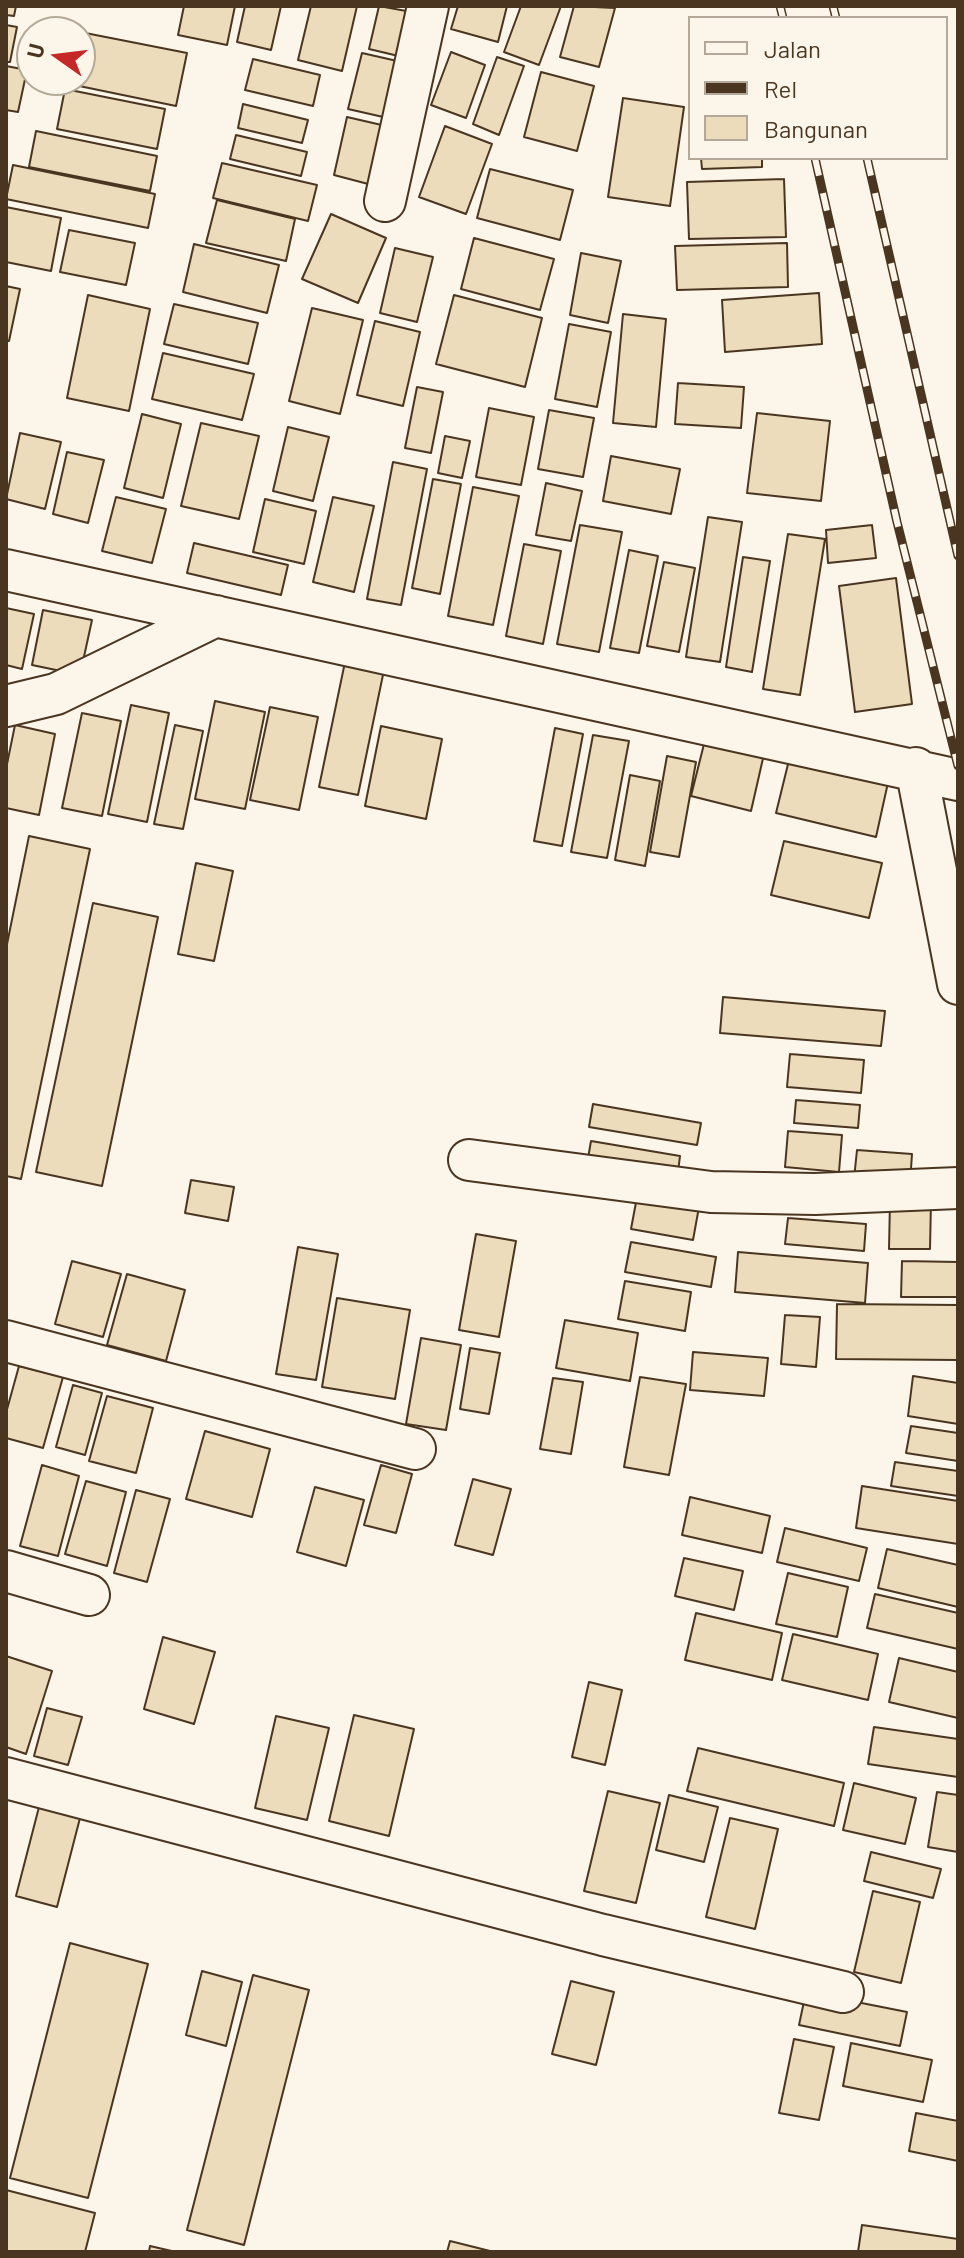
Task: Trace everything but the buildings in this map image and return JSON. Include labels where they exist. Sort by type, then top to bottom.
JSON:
[{"type":"street","points":[[385,201],[428,6]]},
{"type":"street","points":[[6,570],[916,768],[958,780]]},
{"type":"street","points":[[6,706],[56,694],[216,616]]},
{"type":"street","points":[[916,768],[958,984]]},
{"type":"street","points":[[469,1160],[711,1192],[815,1194],[958,1188]]},
{"type":"street","points":[[6,1341],[415,1449]]},
{"type":"street","points":[[6,1571],[89,1595]]},
{"type":"street","points":[[6,1778],[603,1935],[843,1992]]},
{"type":"railway","points":[[780,6],[782,16]]},
{"type":"railway","points":[[833,6],[836,16]]},
{"type":"railway","points":[[815,160],[897,522],[958,766]]},
{"type":"railway","points":[[867,160],[958,556]]}]
